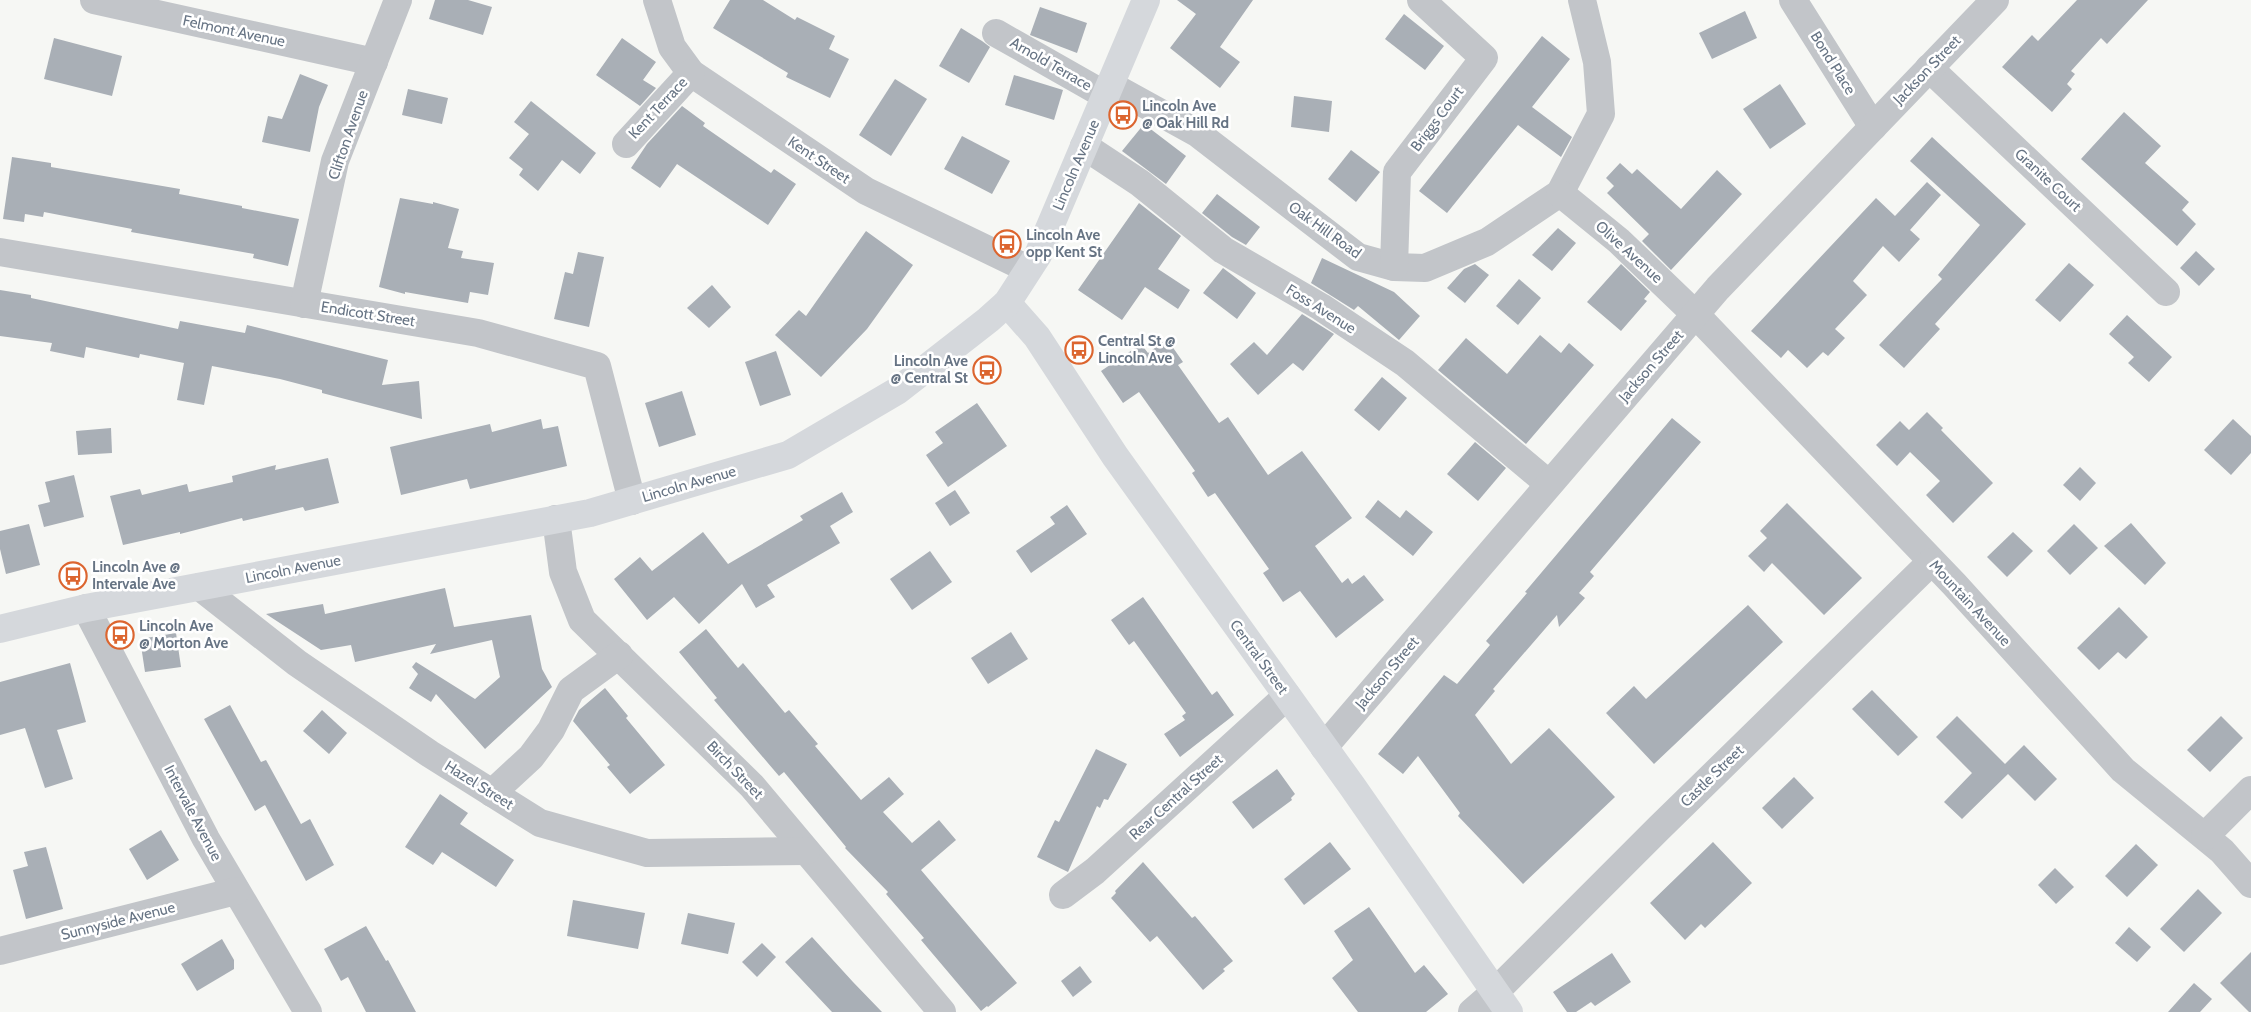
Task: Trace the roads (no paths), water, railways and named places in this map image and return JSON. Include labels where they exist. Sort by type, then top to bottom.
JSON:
[{"type":"main road","name":"Lincoln Avenue","points":[[0,629],[86,608],[590,513],[788,455],[897,391],[984,324],[1007,303],[1038,254],[1146,0]]},
{"type":"main road","name":"Central Street","points":[[1007,303],[1037,337],[1115,456],[1324,747],[1502,1002]]},
{"type":"street","name":"Felmont Avenue","points":[[94,0],[374,62]]},
{"type":"street","name":"Clifton Avenue","points":[[304,304],[335,161],[398,0]]},
{"type":"street","name":"Kent Street","points":[[657,0],[672,47],[691,73],[866,191],[1028,268]]},
{"type":"street","name":"Briggs Court","points":[[1394,267],[1397,172],[1484,58],[1421,0]]},
{"type":"street","name":"Oak Hill Road","points":[[1107,90],[1197,133],[1358,257],[1394,267],[1425,268],[1487,242],[1560,193],[1601,114],[1597,62],[1582,0]]},
{"type":"street","name":"Bond Place","points":[[1794,0],[1873,127]]},
{"type":"street","name":"Jackson Street","points":[[1324,747],[1695,314],[1995,0]]},
{"type":"street","name":"Arnold Terrace","points":[[996,33],[1107,90]]},
{"type":"street","name":"Granite Court","points":[[1929,68],[2166,292]]},
{"type":"street","name":"Kent Terrace","points":[[626,144],[691,73]]},
{"type":"street","name":"Foss Avenue","points":[[1084,146],[1140,183],[1223,250],[1320,307],[1406,363],[1549,484]]},
{"type":"street","name":"Olive Avenue","points":[[1560,193],[1619,241],[1695,314]]},
{"type":"street","name":"Endicott Street","points":[[0,252],[478,333],[597,366],[632,501]]},
{"type":"street","name":"Mountain Avenue","points":[[1695,314],[1954,584],[2123,770],[2222,851],[2251,884]]},
{"type":"street","name":"Birch Street","points":[[556,519],[563,572],[582,620],[752,786],[942,1012]]},
{"type":"street","name":"Castle Street","points":[[1472,1012],[1502,1002],[1652,834],[1931,562]]},
{"type":"street","name":"Hazel Street","points":[[200,586],[297,663],[430,754],[540,823],[647,853],[806,851]]},
{"type":"street","name":"Intervale Avenue","points":[[86,608],[206,840],[308,1012]]},
{"type":"street","points":[[492,793],[531,757],[551,730],[571,690],[619,655]]},
{"type":"street","name":"Rear Central Street","points":[[1063,895],[1095,871],[1287,696]]},
{"type":"street","points":[[2205,836],[2251,790]]},
{"type":"street","name":"Sunnyside Avenue","points":[[0,951],[236,891]]},
{"type":"place","name":"Lincoln Ave @ Oak Hill Rd","points":[[1123,115]]},
{"type":"place","name":"Lincoln Ave opp Kent St","points":[[1007,244]]},
{"type":"place","name":"Central St @ Lincoln Ave","points":[[1079,350]]},
{"type":"place","name":"Lincoln Ave @ Central St","points":[[987,370]]},
{"type":"place","name":"Lincoln Ave @ Intervale Ave","points":[[73,576]]},
{"type":"place","name":"Lincoln Ave @ Morton Ave","points":[[120,635]]}]
